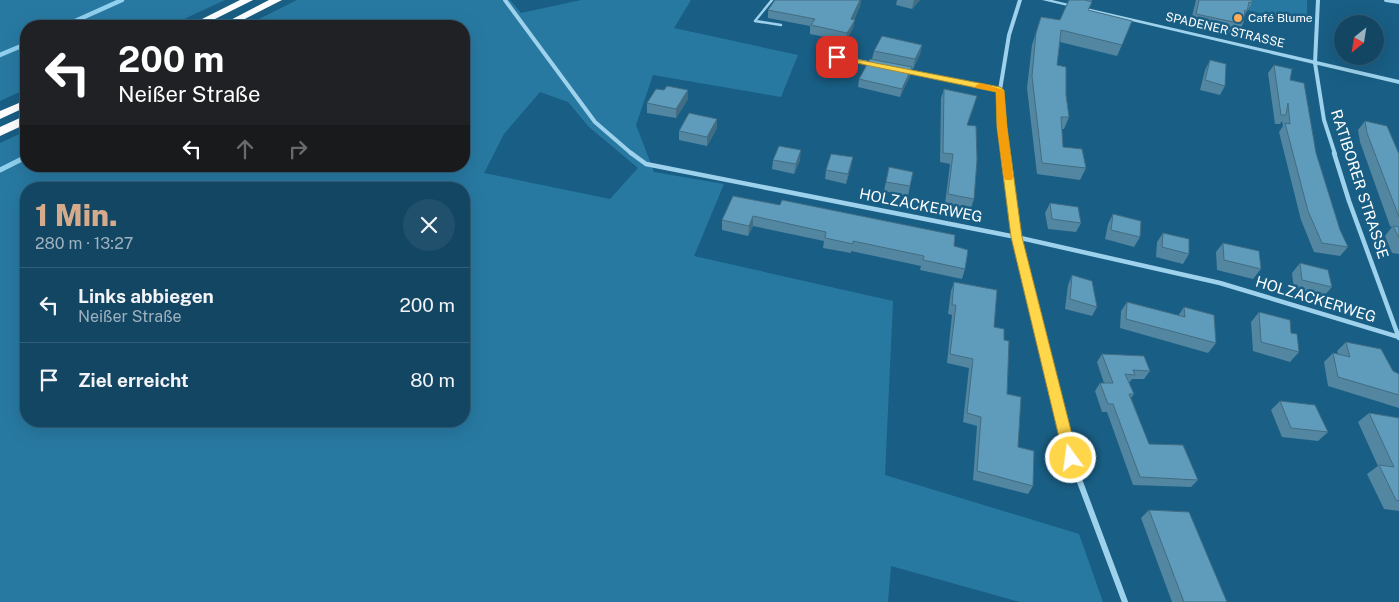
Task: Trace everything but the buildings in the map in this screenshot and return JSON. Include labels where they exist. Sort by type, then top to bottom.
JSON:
[{"type":"highway","points":[[206,20],[248,0]]},
{"type":"highway","points":[[236,20],[277,0]]},
{"type":"highway","points":[[0,115],[20,106]]},
{"type":"highway","points":[[0,132],[20,123]]},
{"type":"street","name":"HOLZACKERWEG","points":[[505,0],[595,122],[623,148],[646,164],[1016,237],[1220,283],[1399,337]]},
{"type":"street","points":[[1020,0],[1009,35],[1000,90],[1002,127],[1016,237],[1071,458],[1125,602]]},
{"type":"street","name":"SPADENER STRASSE","points":[[1046,0],[1399,82]]},
{"type":"street","name":"RATIBORER STRASSE","points":[[1318,0],[1315,63],[1327,129],[1349,201],[1399,337]]},
{"type":"street","points":[[1386,0],[1399,2]]},
{"type":"street","points":[[837,57],[875,65]]},
{"type":"street","points":[[904,71],[1000,90]]},
{"type":"lane","points":[[772,0],[755,21],[781,25]]},
{"type":"lane","points":[[834,41],[837,57]]},
{"type":"shaded area","points":[[0,0],[225,0],[182,20],[20,20],[20,92],[0,101]]},
{"type":"shaded area","points":[[297,0],[510,0],[521,13],[581,0],[691,0],[674,28],[798,55],[781,97],[653,75],[636,125],[654,172],[724,184],[694,256],[893,301],[885,475],[1079,534],[1103,602],[1020,602],[891,566],[888,602],[0,602],[0,143],[20,134],[20,172],[470,172],[470,20],[257,20]],"holes":[[[540,92],[568,102],[589,127],[638,168],[610,199],[484,173],[504,134]]]},
{"type":"shaded area","points":[[1201,0],[1307,0],[1307,23]]},
{"type":"waterway","points":[[77,20],[122,0]]},
{"type":"waterway","points":[[0,55],[20,47]]},
{"type":"waterway","points":[[0,170],[20,160]]},
{"type":"slow traffic","points":[[980,86],[1000,90],[1002,127],[1009,177]]},
{"type":"place","name":"Café Blume","points":[[1238,18]]},
{"type":"route","points":[[837,57],[1000,90],[1002,127],[1016,237],[1071,458]]}]
